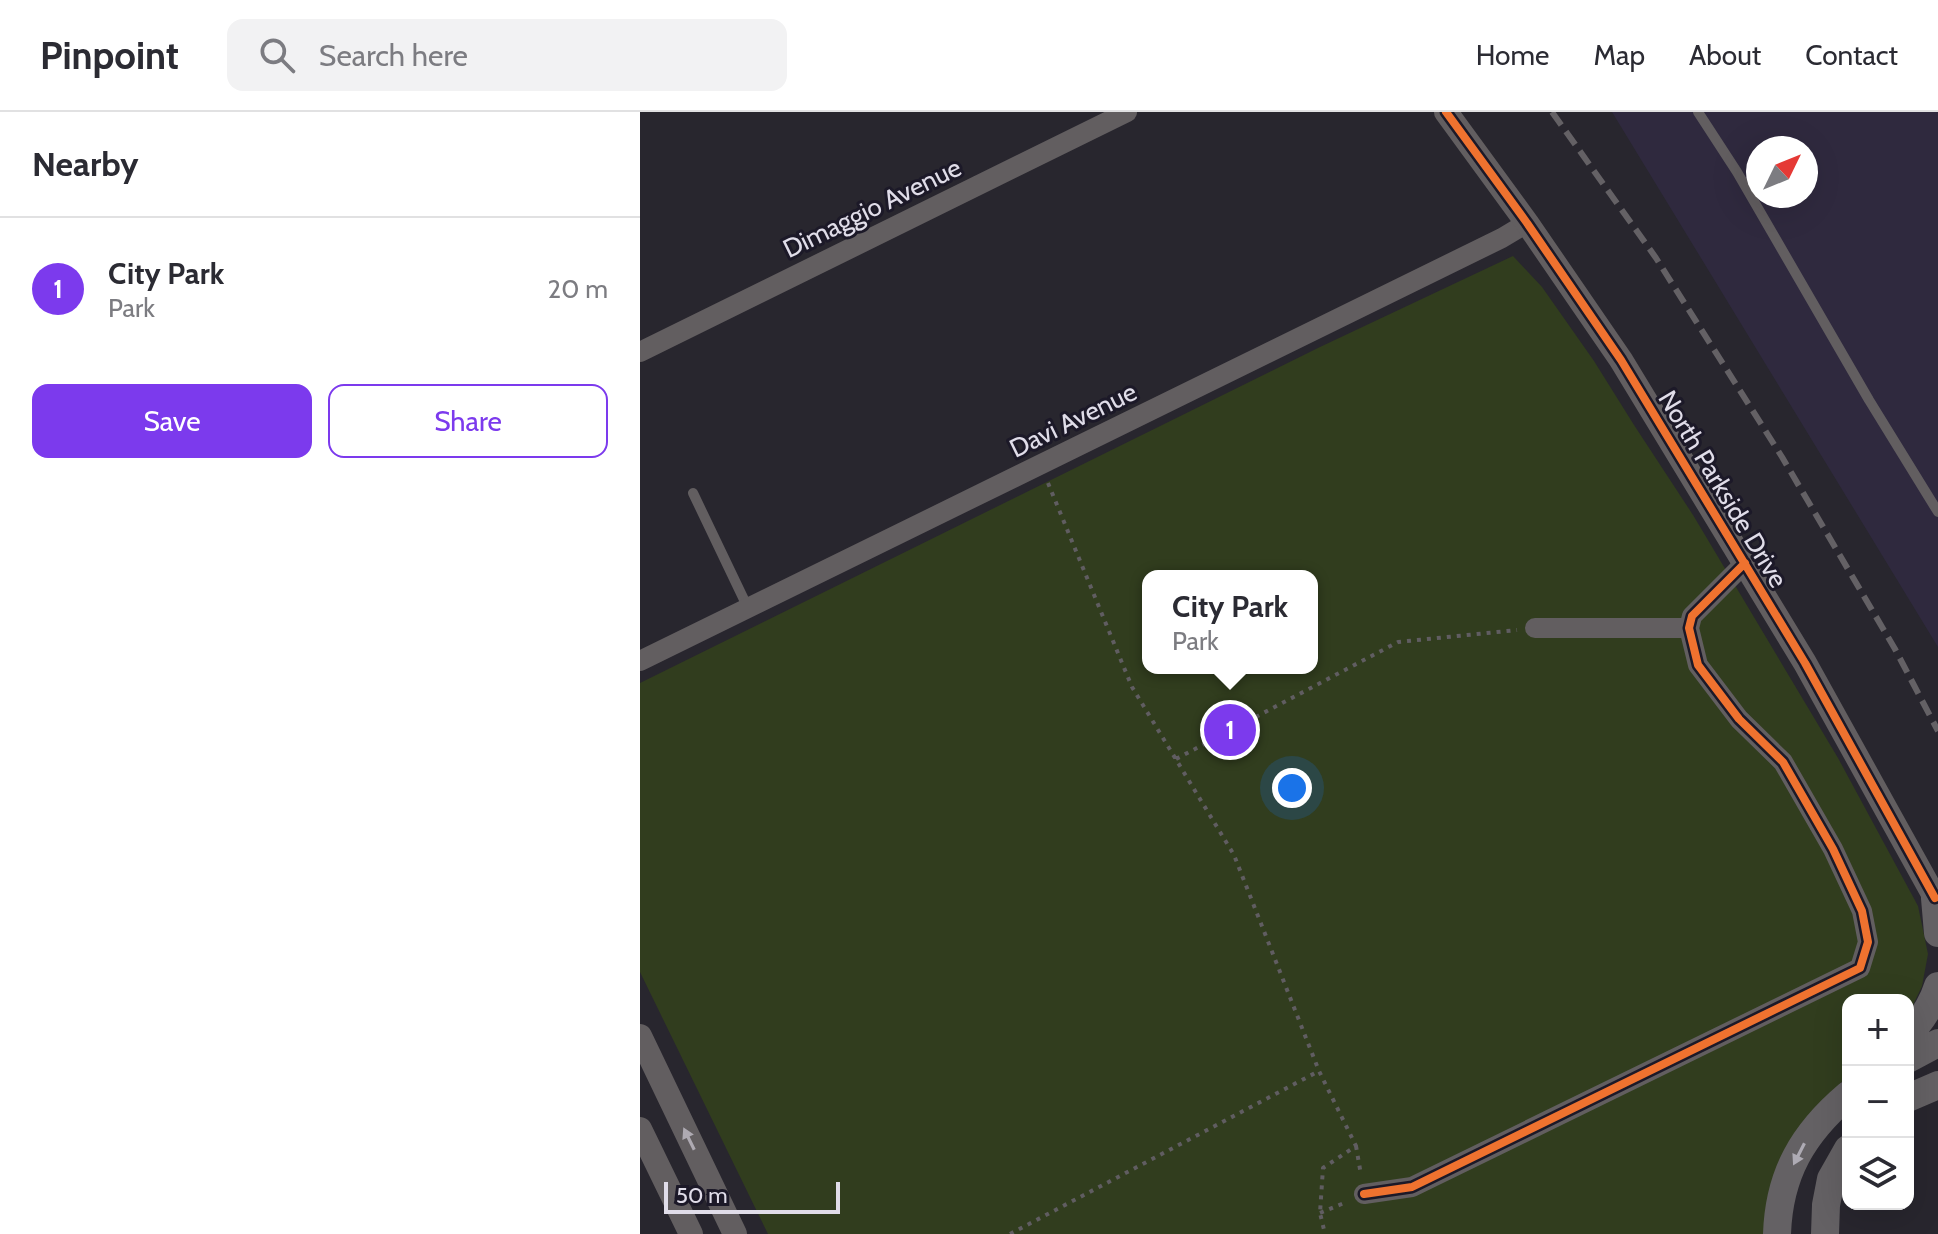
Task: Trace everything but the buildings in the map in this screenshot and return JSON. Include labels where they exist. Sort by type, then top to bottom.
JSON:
[{"type":"main road","points":[[1936,900],[1938,933]]},
{"type":"main road","points":[[1914,1029],[1933,1001],[1938,986]]},
{"type":"main road","points":[[1914,1056],[1938,1043]]},
{"type":"main road","points":[[1914,1095],[1938,1085]]},
{"type":"main road","points":[[1777,1234],[1778,1206],[1798,1154],[1812,1130],[1842,1100]]},
{"type":"main road","points":[[1825,1234],[1831,1179],[1842,1160]]},
{"type":"street","name":"Dimaggio Avenue","points":[[640,352],[1127,112]]},
{"type":"street","name":"North Parkside Drive","points":[[1446,112],[1621,360],[1813,677],[1936,900]]},
{"type":"street","name":"Davi Avenue","points":[[640,661],[1527,223]]},
{"type":"street","points":[[1364,1194],[1412,1187],[1860,968],[1868,942],[1862,911],[1833,849],[1783,762],[1739,719],[1698,665],[1689,628],[1692,616],[1745,563]]},
{"type":"street","points":[[1535,628],[1689,628]]},
{"type":"street","points":[[640,1036],[735,1234]]},
{"type":"street","points":[[640,1129],[691,1234]]},
{"type":"lane","points":[[1698,112],[1737,172],[1869,400],[1938,512]]},
{"type":"lane","points":[[693,493],[748,608]]},
{"type":"path","points":[[1040,465],[1132,687],[1234,855],[1319,1071],[1356,1146],[1323,1168],[1320,1213],[1325,1234]]},
{"type":"path","points":[[1176,759],[1398,642],[1535,628]]},
{"type":"path","points":[[1010,1234],[1319,1071]]},
{"type":"shaded area","points":[[1612,112],[1938,112],[1938,647]]},
{"type":"green space","points":[[1513,256],[1542,287],[1594,361],[1693,515],[1838,758],[1918,906],[1928,954],[1922,986],[1914,1003],[1914,994],[1842,994],[1842,1082],[1824,1101],[1769,1234],[768,1234],[640,972],[640,683],[1320,347]]},
{"type":"railway","points":[[1552,112],[1656,258],[1782,457],[1895,649],[1938,731]]},
{"type":"cycle path","points":[[1446,112],[1621,360],[1805,663],[1935,898]]},
{"type":"cycle path","points":[[1364,1194],[1412,1187],[1860,968],[1868,942],[1862,911],[1833,849],[1783,762],[1739,719],[1698,665],[1689,628],[1692,616],[1745,563]]},
{"type":"place","name":"City Park","points":[[1230,730]]}]
